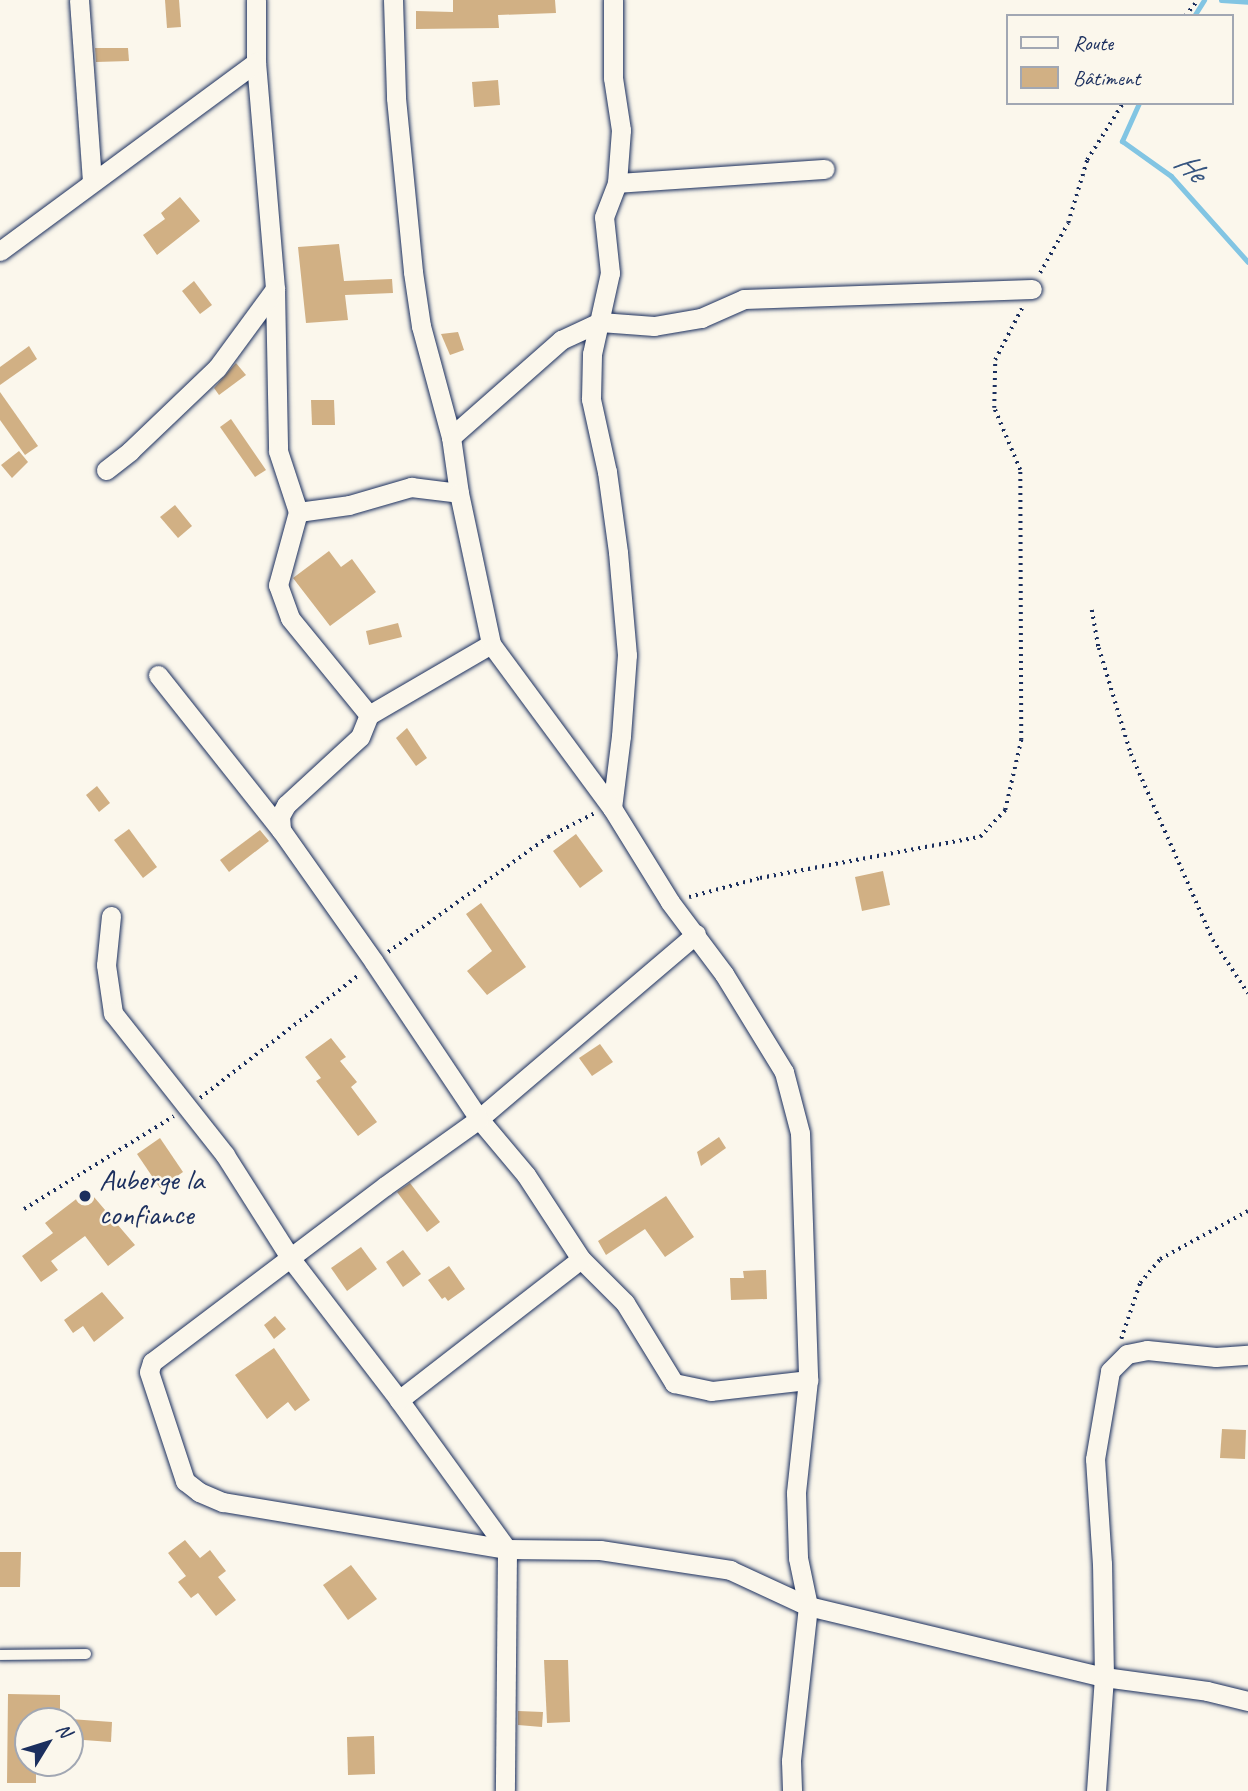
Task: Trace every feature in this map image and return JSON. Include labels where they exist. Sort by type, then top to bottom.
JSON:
[{"type":"street","points":[[79,0],[92,182]]},
{"type":"street","points":[[256,0],[256,62],[275,289],[278,451],[298,512],[278,585],[290,618],[369,715]]},
{"type":"street","points":[[393,0],[396,98],[421,326],[451,437],[459,493],[491,644],[612,808],[670,902],[696,934],[784,1072],[800,1133],[807,1380],[796,1493],[798,1558],[808,1606],[791,1761],[792,1791]]},
{"type":"street","points":[[612,0],[613,78],[621,130],[618,184],[604,217],[610,273],[592,354],[590,399],[607,472],[618,552],[627,655],[612,808]]},
{"type":"street","points":[[0,251],[256,62]]},
{"type":"street","points":[[618,184],[825,169]]},
{"type":"street","points":[[106,470],[130,451],[217,368],[275,289]]},
{"type":"street","points":[[451,437],[561,340],[600,322],[654,326],[701,318],[744,299],[1032,289]]},
{"type":"street","points":[[298,512],[349,505],[411,487],[459,493]]},
{"type":"street","points":[[281,830],[281,816],[286,805],[360,737],[369,715],[491,644]]},
{"type":"street","points":[[158,675],[281,830],[374,962],[479,1119],[526,1175],[581,1259],[625,1303],[674,1383],[711,1391],[807,1380]]},
{"type":"street","points":[[111,916],[106,965],[113,1013],[226,1155],[290,1259],[399,1399],[506,1549],[505,1791]]},
{"type":"street","points":[[696,934],[479,1119],[385,1185],[152,1362],[149,1372],[151,1382],[185,1481],[199,1492],[223,1502],[506,1549],[600,1550],[730,1570],[808,1606],[1104,1676],[1207,1691],[1248,1701]]},
{"type":"street","points":[[399,1399],[581,1259]]},
{"type":"street","points":[[1096,1791],[1104,1676],[1102,1564],[1095,1459],[1110,1371],[1127,1354],[1147,1350],[1216,1357],[1248,1355]]},
{"type":"lane","points":[[0,1656],[86,1654]]},
{"type":"path","points":[[1187,14],[1198,0]]},
{"type":"path","points":[[670,902],[760,878],[980,837],[1005,810],[1021,740],[1020,470],[994,408],[995,360],[1068,223],[1087,160],[1122,105]]},
{"type":"path","points":[[1092,610],[1099,648],[1131,754],[1213,940],[1248,993]]},
{"type":"path","points":[[24,1209],[187,1108],[374,962],[548,837],[582,818],[612,808]]},
{"type":"path","points":[[1110,1371],[1140,1283],[1160,1259],[1248,1211]]},
{"type":"building","points":[[165,0],[179,0],[181,27],[167,28]]},
{"type":"building","points":[[453,0],[555,0],[556,13],[498,15],[499,28],[416,29],[416,11],[453,12]]},
{"type":"building","points":[[95,48],[128,48],[129,61],[96,62]]},
{"type":"building","points":[[498,80],[500,105],[474,107],[472,82]]},
{"type":"building","points":[[180,197],[200,221],[157,255],[143,235],[165,219],[161,213]]},
{"type":"building","points":[[339,244],[344,281],[392,279],[393,293],[345,295],[348,320],[306,323],[298,247]]},
{"type":"building","points":[[194,281],[212,305],[200,314],[182,291]]},
{"type":"building","points":[[458,332],[464,350],[450,355],[441,334]]},
{"type":"building","points":[[29,346],[37,359],[0,385],[0,367]]},
{"type":"building","points":[[236,363],[246,375],[219,395],[214,388]]},
{"type":"building","points":[[0,392],[38,446],[25,455],[0,420]]},
{"type":"building","points":[[311,400],[334,400],[335,425],[312,425]]},
{"type":"building","points":[[231,419],[266,470],[255,477],[220,427]]},
{"type":"building","points":[[19,451],[28,462],[12,478],[1,465]]},
{"type":"building","points":[[175,505],[192,526],[178,538],[160,517]]},
{"type":"building","points":[[329,551],[341,567],[352,559],[376,592],[330,626],[293,578]]},
{"type":"building","points":[[398,623],[402,637],[369,645],[366,631]]},
{"type":"building","points":[[407,728],[427,758],[416,766],[396,738]]},
{"type":"building","points":[[97,786],[110,803],[99,812],[86,795]]},
{"type":"building","points":[[129,829],[157,867],[143,878],[114,840]]},
{"type":"building","points":[[260,830],[269,841],[229,872],[220,860]]},
{"type":"building","points":[[576,834],[603,871],[580,888],[553,851]]},
{"type":"building","points":[[883,871],[890,905],[862,911],[855,877]]},
{"type":"building","points":[[481,903],[526,967],[487,995],[467,971],[492,951],[466,914]]},
{"type":"building","points":[[331,1038],[346,1057],[340,1061],[357,1082],[351,1087],[377,1122],[358,1136],[316,1081],[321,1078],[305,1057]]},
{"type":"building","points":[[600,1044],[613,1062],[592,1076],[579,1058]]},
{"type":"building","points":[[719,1137],[726,1148],[701,1166],[697,1152]]},
{"type":"building","points":[[160,1138],[183,1172],[160,1188],[137,1154]]},
{"type":"building","points":[[410,1183],[440,1222],[427,1232],[397,1192]]},
{"type":"building","points":[[88,1190],[135,1245],[108,1266],[85,1236],[51,1261],[58,1270],[41,1282],[22,1256],[53,1233],[45,1223]]},
{"type":"building","points":[[666,1196],[694,1237],[665,1257],[645,1229],[606,1255],[598,1241]]},
{"type":"building","points":[[361,1247],[377,1269],[347,1291],[331,1268]]},
{"type":"building","points":[[403,1250],[421,1274],[403,1287],[386,1262]]},
{"type":"building","points":[[449,1266],[465,1289],[448,1301],[445,1297],[442,1299],[428,1280]]},
{"type":"building","points":[[766,1270],[767,1299],[731,1300],[730,1278],[744,1278],[743,1271]]},
{"type":"building","points":[[102,1292],[124,1318],[94,1342],[83,1326],[73,1333],[64,1320]]},
{"type":"building","points":[[275,1316],[286,1329],[274,1339],[264,1325]]},
{"type":"building","points":[[274,1348],[310,1400],[295,1411],[288,1402],[267,1419],[235,1375]]},
{"type":"building","points":[[1222,1429],[1246,1430],[1245,1459],[1220,1458]]},
{"type":"building","points":[[185,1540],[200,1558],[210,1550],[226,1571],[218,1577],[236,1600],[216,1616],[198,1593],[191,1598],[178,1582],[186,1576],[168,1553]]},
{"type":"building","points":[[0,1552],[21,1552],[20,1587],[0,1587]]},
{"type":"building","points":[[351,1565],[377,1599],[348,1620],[323,1585]]},
{"type":"building","points":[[544,1660],[568,1660],[570,1722],[547,1723]]},
{"type":"building","points":[[8,1694],[60,1695],[60,1707],[14,1707],[14,1777],[36,1777],[36,1783],[7,1783]]},
{"type":"building","points":[[518,1711],[543,1712],[542,1727],[518,1725]]},
{"type":"building","points":[[84,1720],[112,1722],[111,1742],[84,1740]]},
{"type":"building","points":[[374,1736],[375,1774],[348,1775],[347,1737]]},
{"type":"waterway","name":"He","points":[[1195,14],[1204,0]]},
{"type":"waterway","name":"He","points":[[1221,0],[1248,2]]},
{"type":"waterway","name":"He","points":[[1138,105],[1122,141],[1171,176],[1248,262]]},
{"type":"place","name":"Auberge la confiance","points":[[85,1196]]}]
